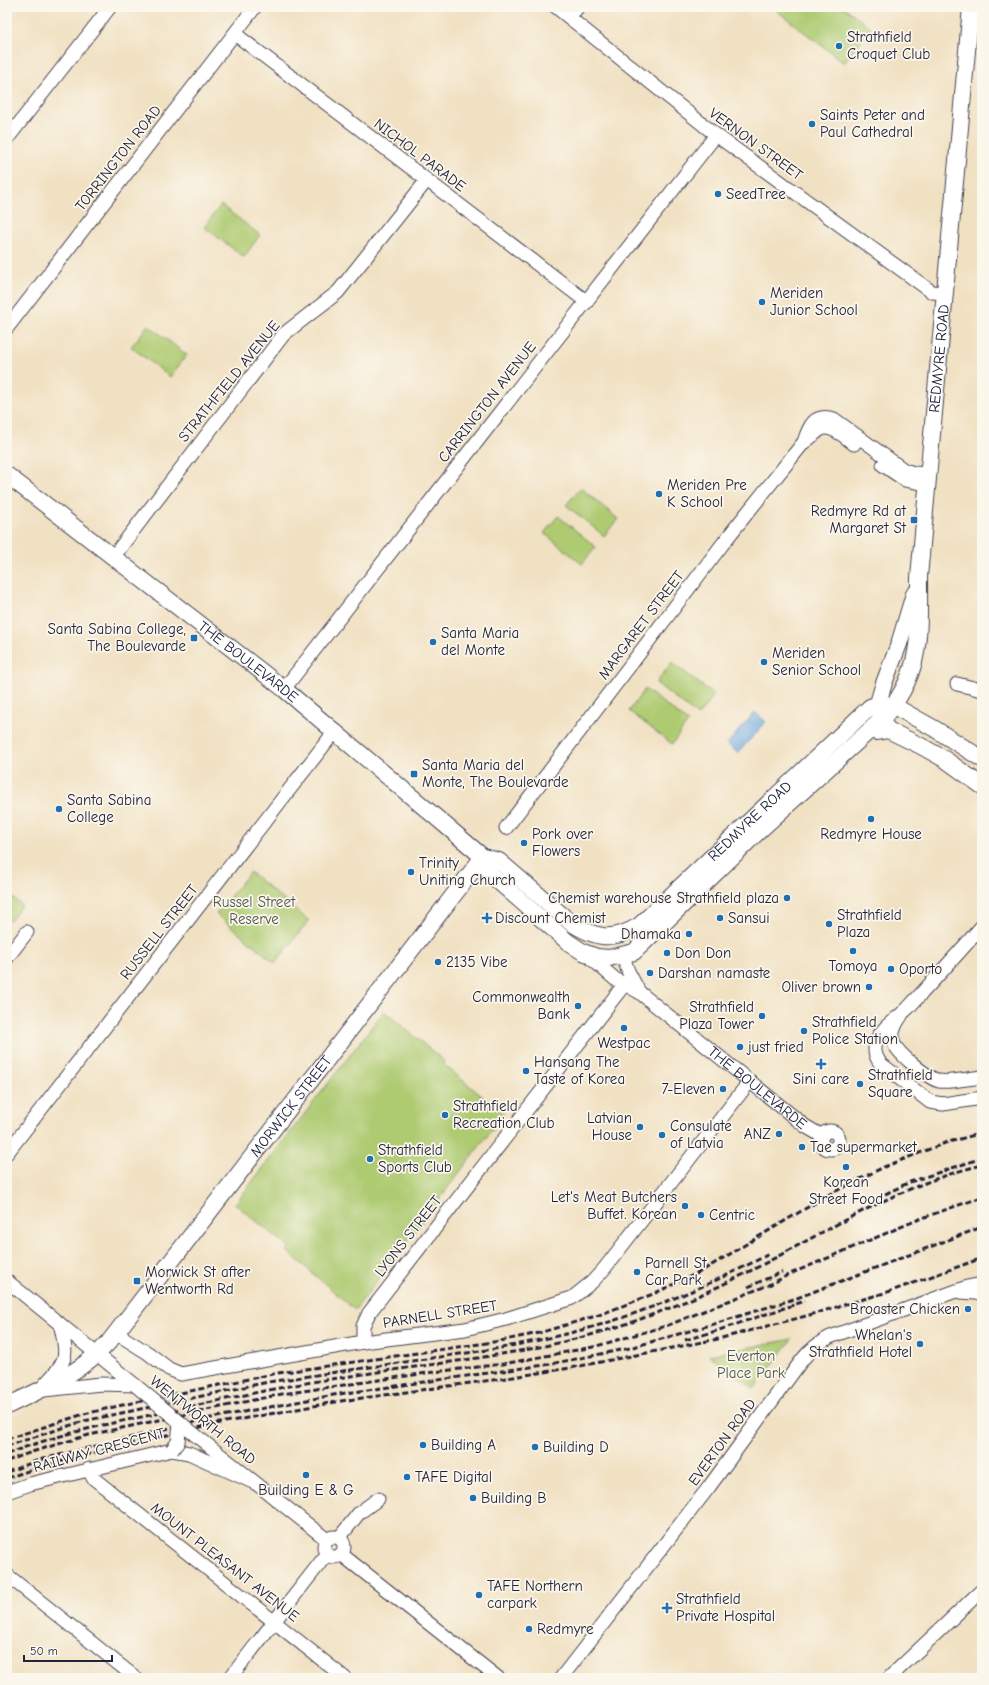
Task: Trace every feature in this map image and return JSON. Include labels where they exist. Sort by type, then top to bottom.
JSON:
[{"type":"main road","name":"REDMYRE ROAD","points":[[622,956],[634,952],[646,942],[761,829],[857,740],[885,725],[886,705],[913,669],[918,648],[919,577],[972,7]]},
{"type":"main road","name":"THE BOULEVARDE","points":[[7,475],[284,689],[483,857],[500,861],[570,922],[583,930],[603,937]]},
{"type":"main road","points":[[862,713],[884,683],[899,644],[919,577]]},
{"type":"main road","points":[[884,683],[886,705],[935,729],[982,759]]},
{"type":"main road","name":"REDMYRE ROAD","points":[[603,937],[622,935],[640,925],[862,713],[870,707],[886,705]]},
{"type":"main road","points":[[885,725],[940,756],[982,786]]},
{"type":"main road","name":"THE BOULEVARDE","points":[[483,857],[490,874],[568,942],[583,952],[603,958],[615,958],[622,956]]},
{"type":"main road","name":"MORWICK STREET","points":[[7,1406],[74,1372],[97,1354],[116,1333],[483,857]]},
{"type":"main road","points":[[570,922],[576,931],[582,935],[602,944],[614,946],[622,956]]},
{"type":"street","points":[[7,139],[110,7]]},
{"type":"street","name":"TORRINGTON ROAD","points":[[7,328],[255,7]]},
{"type":"street","name":"VERNON STREET","points":[[556,7],[716,135],[932,292],[945,293]]},
{"type":"street","points":[[569,17],[578,7]]},
{"type":"street","name":"NICHOL PARADE","points":[[234,34],[587,302]]},
{"type":"street","name":"CARRINGTON AVENUE","points":[[284,689],[716,135]]},
{"type":"street","name":"STRATHFIELD AVENUE","points":[[113,557],[284,334],[338,292],[426,180]]},
{"type":"street","name":"MARGARET STREET","points":[[506,828],[728,537],[804,442],[807,432],[815,420],[820,417],[829,418],[846,426],[904,470],[929,479]]},
{"type":"street","name":"MARGARET STREET","points":[[804,442],[812,438],[821,429],[832,429],[898,477],[905,480],[927,502]]},
{"type":"street","name":"MARGARET STREET","points":[[905,480],[929,479]]},
{"type":"street","points":[[957,684],[982,690]]},
{"type":"street","name":"RUSSELL STREET","points":[[7,1152],[335,731]]},
{"type":"street","points":[[982,926],[936,979],[903,1013],[888,1024],[877,1039],[875,1046],[877,1059],[926,1100],[933,1103],[943,1104],[982,1098]]},
{"type":"street","points":[[7,958],[27,932]]},
{"type":"street","name":"THE BOULEVARDE","points":[[583,952],[609,975],[639,992],[804,1126],[822,1136]]},
{"type":"street","name":"THE BOULEVARDE","points":[[622,956],[639,992]]},
{"type":"street","name":"LYONS STREET","points":[[363,1342],[363,1326],[369,1313],[624,984]]},
{"type":"street","points":[[903,1013],[894,1029],[893,1042],[897,1049],[928,1076],[941,1081],[982,1077]]},
{"type":"street","name":"PARNELL STREET","points":[[116,1333],[170,1369],[181,1374],[363,1342],[465,1329],[506,1319],[572,1298],[592,1282],[604,1269],[750,1081]]},
{"type":"street","points":[[941,1081],[943,1104]]},
{"type":"street","name":"WENTWORTH ROAD","points":[[7,1281],[255,1484],[333,1539]]},
{"type":"street","name":"EVERTON ROAD","points":[[562,1678],[709,1487],[810,1350],[820,1342],[830,1337],[967,1287],[982,1284]]},
{"type":"street","points":[[956,1292],[969,1292],[982,1295]]},
{"type":"street","points":[[38,1391],[57,1372],[64,1359],[64,1339],[60,1324]]},
{"type":"street","points":[[38,1391],[101,1384],[135,1385]]},
{"type":"street","name":"RAILWAY CRESCENT","points":[[7,1492],[30,1484],[172,1450],[178,1442],[180,1423]]},
{"type":"street","points":[[172,1450],[189,1453],[255,1484]]},
{"type":"street","name":"MOUNT PLEASANT AVENUE","points":[[89,1469],[93,1478],[345,1678]]},
{"type":"street","points":[[333,1539],[344,1546],[341,1554],[335,1557],[327,1554],[323,1547],[359,1513],[378,1499]]},
{"type":"street","points":[[230,1678],[327,1554]]},
{"type":"street","points":[[341,1554],[498,1678]]},
{"type":"street","points":[[7,1576],[136,1678]]},
{"type":"street","points":[[889,1678],[982,1590]]},
{"type":"green space","name":"Strathfield Croquet Club","points":[[772,7],[844,7],[871,28],[844,63]]},
{"type":"green space","points":[[221,205],[260,235],[244,257],[204,227]]},
{"type":"green space","points":[[148,325],[187,355],[170,377],[131,347]]},
{"type":"green space","points":[[581,488],[618,519],[604,536],[566,505]]},
{"type":"green space","points":[[558,516],[596,547],[582,564],[544,533]]},
{"type":"green space","points":[[672,662],[714,695],[698,716],[656,683]]},
{"type":"green space","points":[[645,689],[688,722],[672,744],[629,711]]},
{"type":"green space","name":"Russel Street Reserve","points":[[250,872],[309,921],[275,963],[216,914]]},
{"type":"green space","points":[[7,894],[22,905],[10,921],[7,918]]},
{"type":"green space","name":"Strathfield Sports Club","points":[[384,1011],[444,1061],[443,1064],[504,1114],[355,1310],[287,1251],[289,1247],[235,1204]]},
{"type":"green space","name":"Everton Place Park","points":[[792,1339],[754,1389],[709,1355]]},
{"type":"water","points":[[755,712],[766,722],[738,753],[727,744]]},
{"type":"railway","points":[[7,1439],[84,1414],[127,1404],[278,1373],[500,1341],[539,1333],[599,1315],[653,1294],[700,1272],[828,1195],[884,1167],[945,1143],[982,1133]]},
{"type":"railway","points":[[877,1198],[910,1182],[982,1158]]},
{"type":"railway","points":[[7,1454],[47,1440],[88,1429],[254,1393],[317,1381],[503,1354],[569,1341],[601,1332],[661,1311],[720,1286],[839,1223],[895,1196],[952,1173],[982,1165]]},
{"type":"railway","points":[[7,1461],[89,1435],[282,1394],[434,1372],[503,1364],[593,1347],[666,1326],[771,1284],[790,1274],[922,1218],[982,1197]]},
{"type":"railway","points":[[7,1472],[39,1460],[206,1419],[339,1394],[545,1365],[626,1349],[797,1298],[982,1227]]},
{"type":"railway","points":[[7,1446],[84,1421],[268,1382],[501,1348],[578,1331],[624,1317],[667,1301],[708,1284],[769,1254]]},
{"type":"railway","points":[[7,1478],[40,1467],[209,1425],[341,1401],[570,1368],[718,1339],[806,1316],[891,1291],[982,1258]]},
{"type":"railway","points":[[748,1287],[782,1272]]},
{"type":"railway","points":[[685,1340],[805,1301]]},
{"type":"place","name":"Strathfield Croquet Club","points":[[839,46]]},
{"type":"place","name":"Saints Peter and Paul Cathedral","points":[[812,124]]},
{"type":"place","name":"SeedTree","points":[[718,194]]},
{"type":"place","name":"Meriden Junior School","points":[[762,302]]},
{"type":"place","name":"Meriden Pre K School","points":[[659,494]]},
{"type":"place","name":"Redmyre Rd at Margaret St","points":[[914,520]]},
{"type":"place","name":"Santa Sabina College, The Boulevarde","points":[[194,638]]},
{"type":"place","name":"Santa Maria del Monte","points":[[433,642]]},
{"type":"place","name":"Meriden Senior School","points":[[764,662]]},
{"type":"place","name":"Santa Maria del Monte, The Boulevarde","points":[[414,774]]},
{"type":"place","name":"Santa Sabina College","points":[[59,809]]},
{"type":"place","name":"Redmyre House","points":[[871,819]]},
{"type":"place","name":"Pork over Flowers","points":[[524,843]]},
{"type":"place","name":"Trinity Uniting Church","points":[[411,872]]},
{"type":"place","name":"Chemist warehouse Strathfield plaza","points":[[787,898]]},
{"type":"place","name":"Discount Chemist","points":[[487,918]]},
{"type":"place","name":"Sansui","points":[[720,918]]},
{"type":"place","name":"Strathfield Plaza","points":[[829,924]]},
{"type":"place","name":"Dhamaka","points":[[689,934]]},
{"type":"place","name":"Tomoya","points":[[853,951]]},
{"type":"place","name":"Don Don","points":[[667,953]]},
{"type":"place","name":"2135 Vibe","points":[[438,962]]},
{"type":"place","name":"Oporto","points":[[891,969]]},
{"type":"place","name":"Darshan namaste","points":[[650,973]]},
{"type":"place","name":"Oliver brown","points":[[869,987]]},
{"type":"place","name":"Commonwealth Bank","points":[[578,1006]]},
{"type":"place","name":"Strathfield Plaza Tower","points":[[762,1016]]},
{"type":"place","name":"Westpac","points":[[624,1028]]},
{"type":"place","name":"Strathfield Police Station","points":[[804,1031]]},
{"type":"place","name":"just fried","points":[[740,1047]]},
{"type":"place","name":"Sini care","points":[[821,1064]]},
{"type":"place","name":"Hansang The Taste of Korea","points":[[526,1071]]},
{"type":"place","name":"Strathfield Square","points":[[860,1084]]},
{"type":"place","name":"7-Eleven","points":[[723,1089]]},
{"type":"place","name":"Strathfield Recreation Club","points":[[445,1115]]},
{"type":"place","name":"Latvian House","points":[[640,1127]]},
{"type":"place","name":"ANZ","points":[[779,1134]]},
{"type":"place","name":"Consulate of Latvia","points":[[662,1135]]},
{"type":"place","name":"Tae supermarket","points":[[802,1147]]},
{"type":"place","name":"Strathfield Sports Club","points":[[370,1159]]},
{"type":"place","name":"Korean Street Food","points":[[846,1167]]},
{"type":"place","name":"Let's Meat Butchers Buffet. Korean","points":[[685,1206]]},
{"type":"place","name":"Centric","points":[[701,1215]]},
{"type":"place","name":"Parnell St Car Park","points":[[637,1272]]},
{"type":"place","name":"Morwick St after Wentworth Rd","points":[[137,1281]]},
{"type":"place","name":"Broaster Chicken","points":[[968,1309]]},
{"type":"place","name":"Whelan's Strathfield Hotel","points":[[920,1344]]},
{"type":"place","name":"Building A","points":[[423,1445]]},
{"type":"place","name":"Building D","points":[[535,1447]]},
{"type":"place","name":"Building E & G","points":[[306,1475]]},
{"type":"place","name":"TAFE Digital","points":[[407,1477]]},
{"type":"place","name":"Building B","points":[[473,1498]]},
{"type":"place","name":"TAFE Northern carpark","points":[[479,1595]]},
{"type":"place","name":"Strathfield Private Hospital","points":[[667,1608]]},
{"type":"place","name":"Redmyre","points":[[529,1629]]}]
